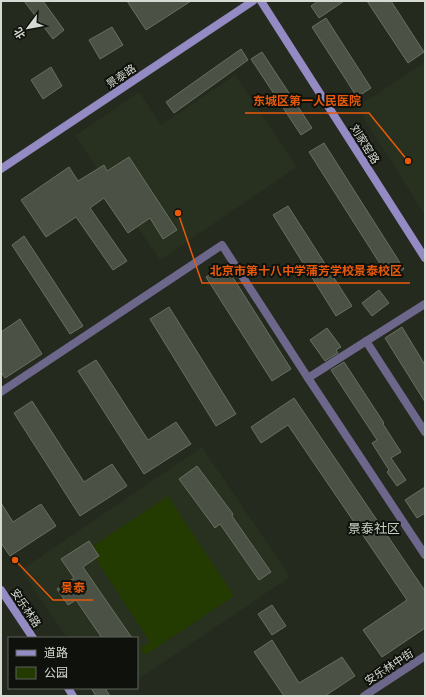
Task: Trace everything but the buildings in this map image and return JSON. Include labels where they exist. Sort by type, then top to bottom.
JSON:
[{"type":"street","name":"景泰路","points":[[1,169],[253,1]]},
{"type":"street","name":"刘家窑路","points":[[261,1],[425,258]]},
{"type":"street","points":[[1,392],[222,245],[425,555]]},
{"type":"street","points":[[308,378],[425,304]]},
{"type":"street","points":[[366,341],[425,432]]},
{"type":"street","name":"安乐林路","points":[[1,590],[32,637]]},
{"type":"street","name":"安乐林中街","points":[[364,696],[425,656]]},
{"type":"shaded area","points":[[425,62],[425,215],[357,107]]},
{"type":"shaded area","points":[[235,75],[297,167],[160,260],[75,136],[139,92],[161,125]]},
{"type":"shaded area","points":[[202,447],[290,577],[138,679],[138,637],[66,637],[21,570]]},
{"type":"green space","points":[[168,496],[234,596],[145,655],[140,648],[150,642],[96,559],[100,556],[93,546]]},
{"type":"place","name":"东城区第一人民医院","points":[[408,161]]},
{"type":"place","name":"北京市第十八中学蒲芳学校景泰校区","points":[[178,213]]},
{"type":"place","name":"景泰","points":[[15,560]]},
{"type":"district","name":"景泰社区","points":[[374,528]]}]
